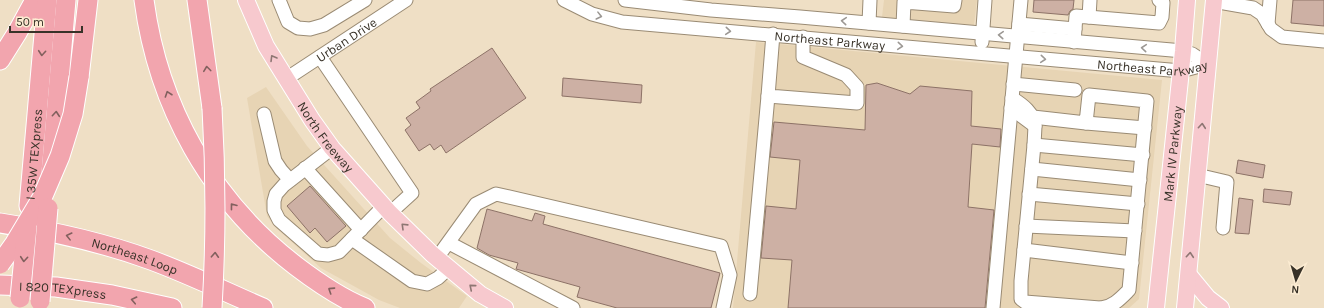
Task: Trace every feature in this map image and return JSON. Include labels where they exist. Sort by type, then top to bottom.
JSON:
[{"type":"highway","points":[[0,60],[35,0]]},
{"type":"highway","name":"I 35W TEXpress","points":[[20,303],[47,0]]},
{"type":"highway","name":"I 35W TEXpress","points":[[40,304],[66,0]]},
{"type":"highway","points":[[0,264],[15,243],[42,198],[60,156],[73,114],[88,0]]},
{"type":"highway","points":[[144,0],[147,23],[172,108],[188,142],[234,208],[278,252],[336,294],[365,308]]},
{"type":"highway","points":[[197,0],[212,108],[215,154],[215,244],[212,308]]},
{"type":"highway","name":"Northeast Loop","points":[[0,223],[54,232],[138,256],[263,308]]},
{"type":"highway","name":"I 820 TEXpress","points":[[0,285],[56,287],[112,295],[172,308]]},
{"type":"main road","name":"North Freeway","points":[[246,0],[266,46],[312,120],[332,148],[387,209],[439,260],[480,294],[504,308]]},
{"type":"main road","name":"Mark IV Parkway","points":[[1156,307],[1187,0]]},
{"type":"main road","name":"Mark IV Parkway","points":[[1185,308],[1214,1]]},
{"type":"main road","points":[[1189,275],[1208,298],[1221,308]]},
{"type":"street","points":[[279,0],[288,22],[298,28],[310,29],[324,25],[365,0]]},
{"type":"street","name":"Urban Drive","points":[[286,79],[404,0]]},
{"type":"street","name":"Northeast Parkway","points":[[564,0],[592,14],[622,22],[773,34],[1181,71],[1208,64]]},
{"type":"street","name":"Northeast Parkway","points":[[625,0],[747,7],[869,23],[982,34],[1019,30],[1074,35],[1183,51],[1192,54],[1208,64]]},
{"type":"street","points":[[869,23],[870,0]]},
{"type":"street","points":[[903,26],[904,2],[954,6],[955,0]]},
{"type":"street","points":[[981,53],[985,0]]},
{"type":"street","points":[[993,308],[1021,0]]},
{"type":"street","points":[[1089,17],[1090,0]]},
{"type":"street","points":[[1074,35],[1076,16],[1159,23],[1162,17],[1163,3],[1159,0]]},
{"type":"street","points":[[1268,24],[1270,0]]},
{"type":"street","points":[[1214,1],[1253,8],[1262,14],[1271,29],[1282,37],[1324,41]]},
{"type":"street","points":[[745,32],[747,7]]},
{"type":"street","points":[[750,294],[773,34]]},
{"type":"street","points":[[768,96],[857,103],[857,87],[846,75],[802,57],[804,37]]},
{"type":"street","points":[[320,57],[412,193],[387,209],[361,230],[339,252],[328,255],[318,254],[278,220],[274,210],[274,201],[276,194],[284,185],[332,148]]},
{"type":"street","points":[[1013,84],[1075,90]]},
{"type":"street","points":[[1034,122],[1034,145],[1020,293],[1021,299],[1025,302],[1101,308],[1109,307],[1130,290],[1147,101],[1089,95],[1086,123]]},
{"type":"street","points":[[1012,103],[1034,122],[1086,123],[1145,128]]},
{"type":"street","points":[[264,114],[275,161],[290,180]]},
{"type":"street","points":[[1034,145],[1143,155]]},
{"type":"street","points":[[305,168],[361,230]]},
{"type":"street","points":[[1032,169],[1140,180]]},
{"type":"street","points":[[1198,175],[1227,182],[1223,228]]},
{"type":"street","points":[[352,239],[412,281],[427,284],[438,278],[439,260],[448,243],[476,204],[496,194],[721,246],[730,275],[724,308]]},
{"type":"street","points":[[1030,194],[1138,204]]},
{"type":"street","points":[[1026,226],[1135,231]]},
{"type":"street","points":[[448,243],[573,308]]},
{"type":"street","points":[[1024,250],[1132,262]]},
{"type":"shaded area","points":[[884,0],[977,0],[974,25],[882,17]]},
{"type":"shaded area","points":[[756,42],[1162,80],[1139,299],[1129,308],[733,308]]},
{"type":"shaded area","points":[[266,87],[307,146],[390,238],[421,263],[467,296],[459,308],[400,308],[379,300],[321,268],[276,228],[267,216],[247,98]]},
{"type":"building","points":[[1034,0],[1074,0],[1073,9],[1068,15],[1033,12]]},
{"type":"building","points":[[1293,0],[1324,0],[1324,26],[1291,23]]},
{"type":"building","points":[[492,48],[526,98],[446,153],[441,145],[434,150],[430,144],[419,151],[405,130],[411,125],[406,118],[420,108],[416,102],[431,91],[430,89]]},
{"type":"building","points":[[563,78],[642,85],[641,103],[562,96]]},
{"type":"building","points":[[877,83],[910,94],[920,86],[972,91],[971,126],[1001,129],[1000,147],[972,144],[968,207],[994,210],[985,308],[788,308],[792,260],[761,258],[766,206],[796,209],[800,160],[770,157],[774,122],[865,130],[866,85]]},
{"type":"building","points":[[1238,160],[1265,165],[1263,178],[1236,173]]},
{"type":"building","points":[[310,186],[346,226],[327,242],[315,228],[310,233],[287,206]]},
{"type":"building","points":[[1264,189],[1292,192],[1290,205],[1263,202]]},
{"type":"building","points":[[1239,198],[1253,200],[1249,234],[1235,233]]},
{"type":"building","points":[[487,209],[532,221],[535,213],[545,216],[543,224],[720,273],[711,308],[617,308],[577,297],[580,287],[516,269],[518,263],[489,255],[477,248]]}]
